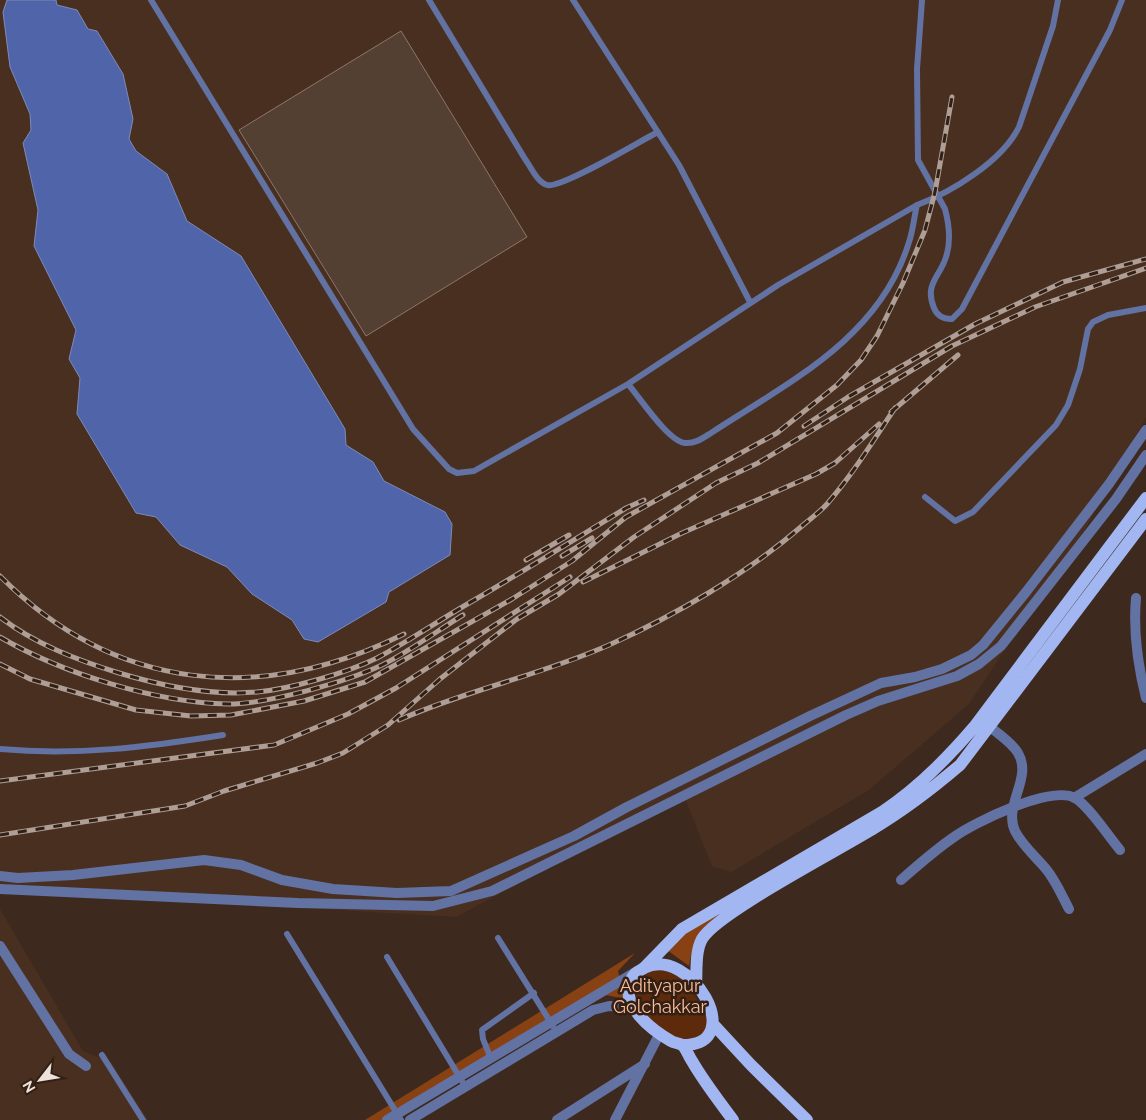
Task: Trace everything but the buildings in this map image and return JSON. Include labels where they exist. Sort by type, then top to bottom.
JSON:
[{"type":"main road","points":[[643,968],[655,964],[672,966],[696,984],[711,1006],[713,1024],[710,1033],[704,1039],[690,1045],[683,1045],[673,1042],[660,1033],[632,1007],[628,996],[631,979],[682,929],[882,812],[912,792],[946,761],[974,727],[1146,498]]},
{"type":"main road","points":[[696,984],[699,949],[702,939],[711,929],[744,905],[873,829],[912,803],[960,765],[990,727],[1038,659],[1146,519]]},
{"type":"main road","points":[[713,1024],[751,1065],[808,1120]]},
{"type":"main road","points":[[683,1045],[704,1081],[733,1120]]},
{"type":"street","points":[[0,876],[18,878],[73,875],[204,860],[242,865],[282,880],[333,889],[397,893],[451,891],[484,878],[574,836],[627,807],[881,683],[915,677],[948,666],[971,655],[983,645],[1109,484],[1146,430]]},
{"type":"street","points":[[0,889],[298,903],[433,906],[492,891],[846,715],[878,701],[957,676],[980,664],[1001,646],[1116,499],[1146,454]]},
{"type":"street","points":[[1136,598],[1134,619],[1141,677],[1146,698]]},
{"type":"street","points":[[948,666],[957,676]]},
{"type":"street","points":[[990,727],[1008,742],[1021,759],[1021,780],[1012,808],[1012,822],[1015,830],[1047,870],[1070,909]]},
{"type":"street","points":[[1074,798],[1146,754]]},
{"type":"street","points":[[901,880],[956,835],[978,822],[1012,808],[1055,796],[1065,795],[1074,798],[1082,804],[1120,850]]},
{"type":"street","points":[[484,878],[492,891]]},
{"type":"street","points":[[0,946],[69,1054],[86,1066]]},
{"type":"street","points":[[387,1120],[399,1117],[462,1082],[554,1027],[620,980],[643,968]]},
{"type":"street","points":[[410,1120],[491,1058],[594,1010],[609,1006],[632,1007]]},
{"type":"street","points":[[615,1120],[660,1033]]},
{"type":"street","points":[[557,1120],[645,1064]]},
{"type":"lane","points":[[151,0],[413,429],[449,469],[457,473],[474,471],[628,384],[750,302],[917,205],[938,197],[993,159],[1013,138],[1053,26],[1058,0]]},
{"type":"lane","points":[[429,0],[525,159],[537,178],[545,184],[560,184],[658,132]]},
{"type":"lane","points":[[572,0],[679,165],[750,302]]},
{"type":"lane","points":[[922,0],[918,69],[918,160],[946,209],[949,240],[946,256],[932,284],[929,296],[936,313],[945,319],[952,319],[962,309],[1110,30],[1122,0]]},
{"type":"lane","points":[[628,384],[673,438],[685,443],[698,441],[711,433],[825,358],[871,316],[884,297],[910,242],[917,205]]},
{"type":"lane","points":[[925,497],[955,521],[973,512],[1060,418],[1074,390],[1088,329],[1093,322],[1108,315],[1146,308]]},
{"type":"lane","points":[[0,750],[86,752],[144,748],[224,734]]},
{"type":"lane","points":[[286,934],[399,1117]]},
{"type":"lane","points":[[498,938],[554,1027]]},
{"type":"lane","points":[[387,957],[462,1082]]},
{"type":"lane","points":[[491,1058],[482,1039],[482,1030],[534,993]]},
{"type":"lane","points":[[102,1055],[143,1120]]},
{"type":"shaded area","points":[[0,0],[1146,0],[1146,417],[1087,526],[969,704],[869,790],[731,872],[712,866],[684,796],[456,917],[0,890]]},
{"type":"shaded area","points":[[731,905],[702,930],[694,944],[689,966],[667,950],[681,936]]},
{"type":"shaded area","points":[[0,909],[83,1051],[111,1062],[148,1120],[0,1120]]},
{"type":"shaded area","points":[[635,953],[618,971],[622,989],[631,1000],[600,994],[387,1120],[365,1120]]},
{"type":"green space","name":"Adityapur Golchakkar","points":[[653,967],[678,975],[692,991],[708,1019],[707,1032],[699,1038],[677,1042],[641,1014],[631,988],[633,982]]},
{"type":"water","points":[[7,0],[56,0],[57,5],[77,10],[88,29],[97,31],[123,74],[133,119],[129,139],[136,151],[167,174],[187,221],[241,256],[345,429],[346,445],[373,462],[384,481],[445,512],[452,524],[450,555],[389,592],[386,602],[318,642],[304,639],[292,620],[252,594],[227,567],[180,545],[156,517],[136,513],[77,414],[80,378],[69,359],[76,330],[34,246],[38,210],[23,143],[31,130],[30,114],[10,67],[3,12]]},
{"type":"railway","points":[[0,664],[30,679],[136,710],[191,716],[231,715],[304,701],[365,682],[512,599],[572,561],[626,517],[777,433],[837,385],[861,360],[877,336],[903,283],[925,230],[935,192],[952,97]]},
{"type":"railway","points":[[804,426],[848,397],[975,324],[1063,282],[1146,259]]},
{"type":"railway","points":[[0,835],[185,806],[224,791],[317,763],[343,753],[388,725],[440,679],[517,619],[559,594],[634,537],[716,483],[758,463],[952,346],[1035,307],[1146,268]]},
{"type":"railway","points":[[891,412],[958,355]]},
{"type":"railway","points":[[399,720],[425,709],[583,656],[609,645],[659,621],[734,577],[781,543],[824,507],[854,469],[895,408]]},
{"type":"railway","points":[[583,582],[682,533],[816,474],[835,463],[879,424]]},
{"type":"railway","points":[[0,617],[13,627],[57,650],[88,663],[135,678],[169,686],[222,693],[270,690],[335,675],[377,658],[626,508],[644,500]]},
{"type":"railway","points":[[526,560],[569,535]]},
{"type":"railway","points":[[562,556],[592,538]]},
{"type":"railway","points":[[0,576],[45,615],[92,644],[141,664],[192,675],[244,677],[297,671],[350,657],[404,634]]},
{"type":"railway","points":[[0,781],[274,745],[348,714],[396,688],[570,577]]},
{"type":"railway","points":[[0,637],[51,663],[110,684],[171,698],[228,704],[285,696],[328,685],[367,672],[403,654],[463,615]]}]
